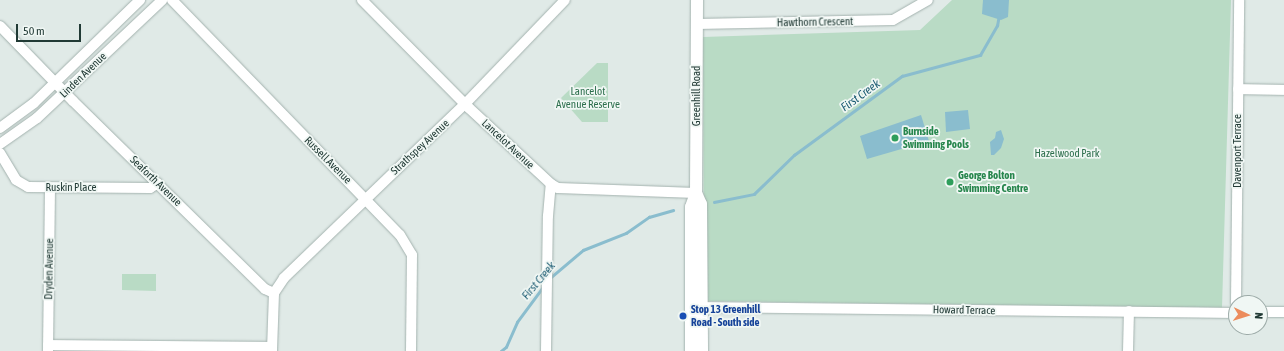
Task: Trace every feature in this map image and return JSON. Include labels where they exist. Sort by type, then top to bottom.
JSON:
[{"type":"main road","name":"Greenhill Road","points":[[697,0],[696,193],[691,207],[697,307],[702,351]]},
{"type":"main road","name":"Greenhill Road","points":[[691,351],[697,307]]},
{"type":"street","name":"Linden Avenue","points":[[0,128],[34,103],[140,0]]},
{"type":"street","name":"Linden Avenue","points":[[0,144],[37,118],[162,0]]},
{"type":"street","name":"Russell Avenue","points":[[172,0],[366,198],[400,235],[412,255],[411,351]]},
{"type":"street","name":"Lancelot Avenue","points":[[362,0],[465,104],[551,184],[558,188],[696,193]]},
{"type":"street","name":"Hawthorn Crescent","points":[[697,24],[893,20],[928,0]]},
{"type":"street","name":"Davenport Terrace","points":[[1236,295],[1239,0]]},
{"type":"street","name":"Strathspey Avenue","points":[[274,293],[284,278],[465,104],[563,1]]},
{"type":"street","name":"Seaforth Avenue","points":[[0,26],[54,83],[266,289],[274,293]]},
{"type":"street","points":[[1238,89],[1284,90]]},
{"type":"street","name":"Ruskin Place","points":[[0,154],[16,180],[28,187],[150,188],[158,183]]},
{"type":"street","points":[[546,351],[551,184]]},
{"type":"street","name":"Dryden Avenue","points":[[48,348],[50,188]]},
{"type":"street","points":[[48,348],[272,349],[274,293]]},
{"type":"street","name":"Howard Terrace","points":[[697,307],[1228,313]]},
{"type":"street","points":[[1128,351],[1129,311]]},
{"type":"street","points":[[1268,312],[1284,312]]},
{"type":"green space","name":"Hazelwood Park","points":[[952,0],[1231,0],[1222,308],[704,301],[703,37],[920,30]]},
{"type":"green space","name":"Lancelot Avenue Reserve","points":[[597,63],[608,63],[608,122],[582,122],[561,98]]},
{"type":"green space","points":[[122,274],[156,274],[156,291],[122,290]]},
{"type":"water","points":[[983,0],[1009,0],[1008,17],[1001,20],[982,14]]},
{"type":"water","points":[[968,110],[970,129],[946,132],[945,112]]},
{"type":"water","name":"Burnside Swimming Pools","points":[[921,115],[929,141],[867,159],[860,136]]},
{"type":"water","points":[[1001,130],[1004,139],[1001,148],[994,155],[991,155],[990,142],[995,138],[996,132]]},
{"type":"waterway","name":"First Creek","points":[[714,202],[754,194],[794,155],[902,76],[980,55],[997,26],[999,15]]},
{"type":"waterway","name":"First Creek","points":[[550,278],[583,250],[626,233],[649,217],[673,210]]},
{"type":"waterway","name":"First Creek","points":[[501,351],[506,347],[517,322],[543,287]]},
{"type":"place","name":"Burnside Swimming Pools","points":[[895,138]]},
{"type":"place","name":"George Bolton Swimming Centre","points":[[950,182]]},
{"type":"place","name":"Stop 13 Greenhill Road - South side","points":[[683,316]]}]
